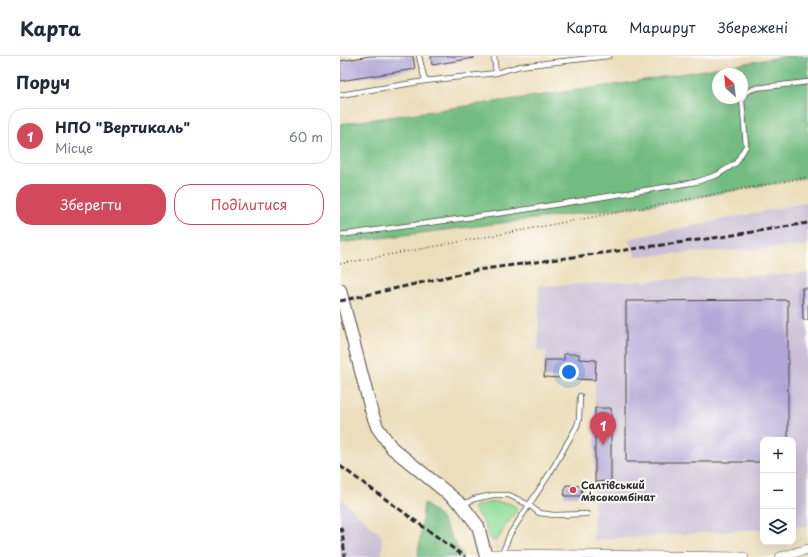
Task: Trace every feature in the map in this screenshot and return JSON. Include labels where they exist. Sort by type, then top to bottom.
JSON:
[{"type":"main road","points":[[340,290],[371,410],[378,427],[392,448],[462,505],[478,526],[486,556]]},
{"type":"street","points":[[780,557],[808,550]]},
{"type":"street","points":[[486,556],[502,554],[744,557]]},
{"type":"lane","points":[[419,56],[425,81]]},
{"type":"lane","points":[[494,56],[496,73]]},
{"type":"lane","points":[[340,95],[425,81],[496,73],[520,66],[609,56]]},
{"type":"lane","points":[[340,235],[518,211],[696,182],[717,175],[736,163],[746,146],[742,100],[746,92],[756,88],[808,82]]},
{"type":"lane","points":[[502,554],[510,534],[550,473],[577,426],[579,419],[580,396]]},
{"type":"lane","points":[[462,505],[474,499],[493,494],[508,495],[529,505],[539,513],[554,515],[587,514]]},
{"type":"path","points":[[340,264],[808,176]]},
{"type":"shaded area","points":[[808,202],[808,246],[636,256],[628,239]]},
{"type":"shaded area","points":[[808,273],[808,526],[796,527],[796,437],[760,437],[760,529],[593,540],[595,482],[595,380],[544,377],[547,352],[538,351],[539,286]]},
{"type":"shaded area","points":[[340,498],[382,536],[382,557],[340,557]]},
{"type":"green space","points":[[787,56],[808,56],[808,177],[670,202],[340,243],[340,124],[621,84],[712,69],[712,104],[748,104],[748,68],[716,68]]},
{"type":"green space","points":[[493,502],[508,503],[516,507],[517,510],[498,539],[495,541],[489,538],[484,523],[473,508],[475,506]]},
{"type":"green space","points":[[424,503],[440,517],[463,557],[418,557]]},
{"type":"building","points":[[370,56],[413,56],[415,69],[340,81],[340,61]]},
{"type":"building","points":[[431,56],[474,56],[474,58],[432,65]]},
{"type":"building","points":[[802,288],[808,288],[808,320],[803,320]]},
{"type":"building","points":[[788,300],[788,437],[760,437],[760,462],[626,462],[626,301]]},
{"type":"building","points":[[564,354],[579,354],[579,359],[596,360],[595,380],[544,377],[545,360],[564,360]]},
{"type":"building","points":[[595,408],[611,408],[611,481],[595,482]]},
{"type":"building","points":[[566,485],[582,486],[581,496],[564,496]]},
{"type":"railway","points":[[340,301],[477,270],[721,237],[808,223]]},
{"type":"railway","points":[[340,466],[465,557]]},
{"type":"railway","points":[[340,527],[342,531],[345,557]]},
{"type":"place","name":"НПО \"Вертикаль\"","points":[[603,445]]},
{"type":"place","name":"Салтівський мʼясокомбінат","points":[[573,490]]}]
